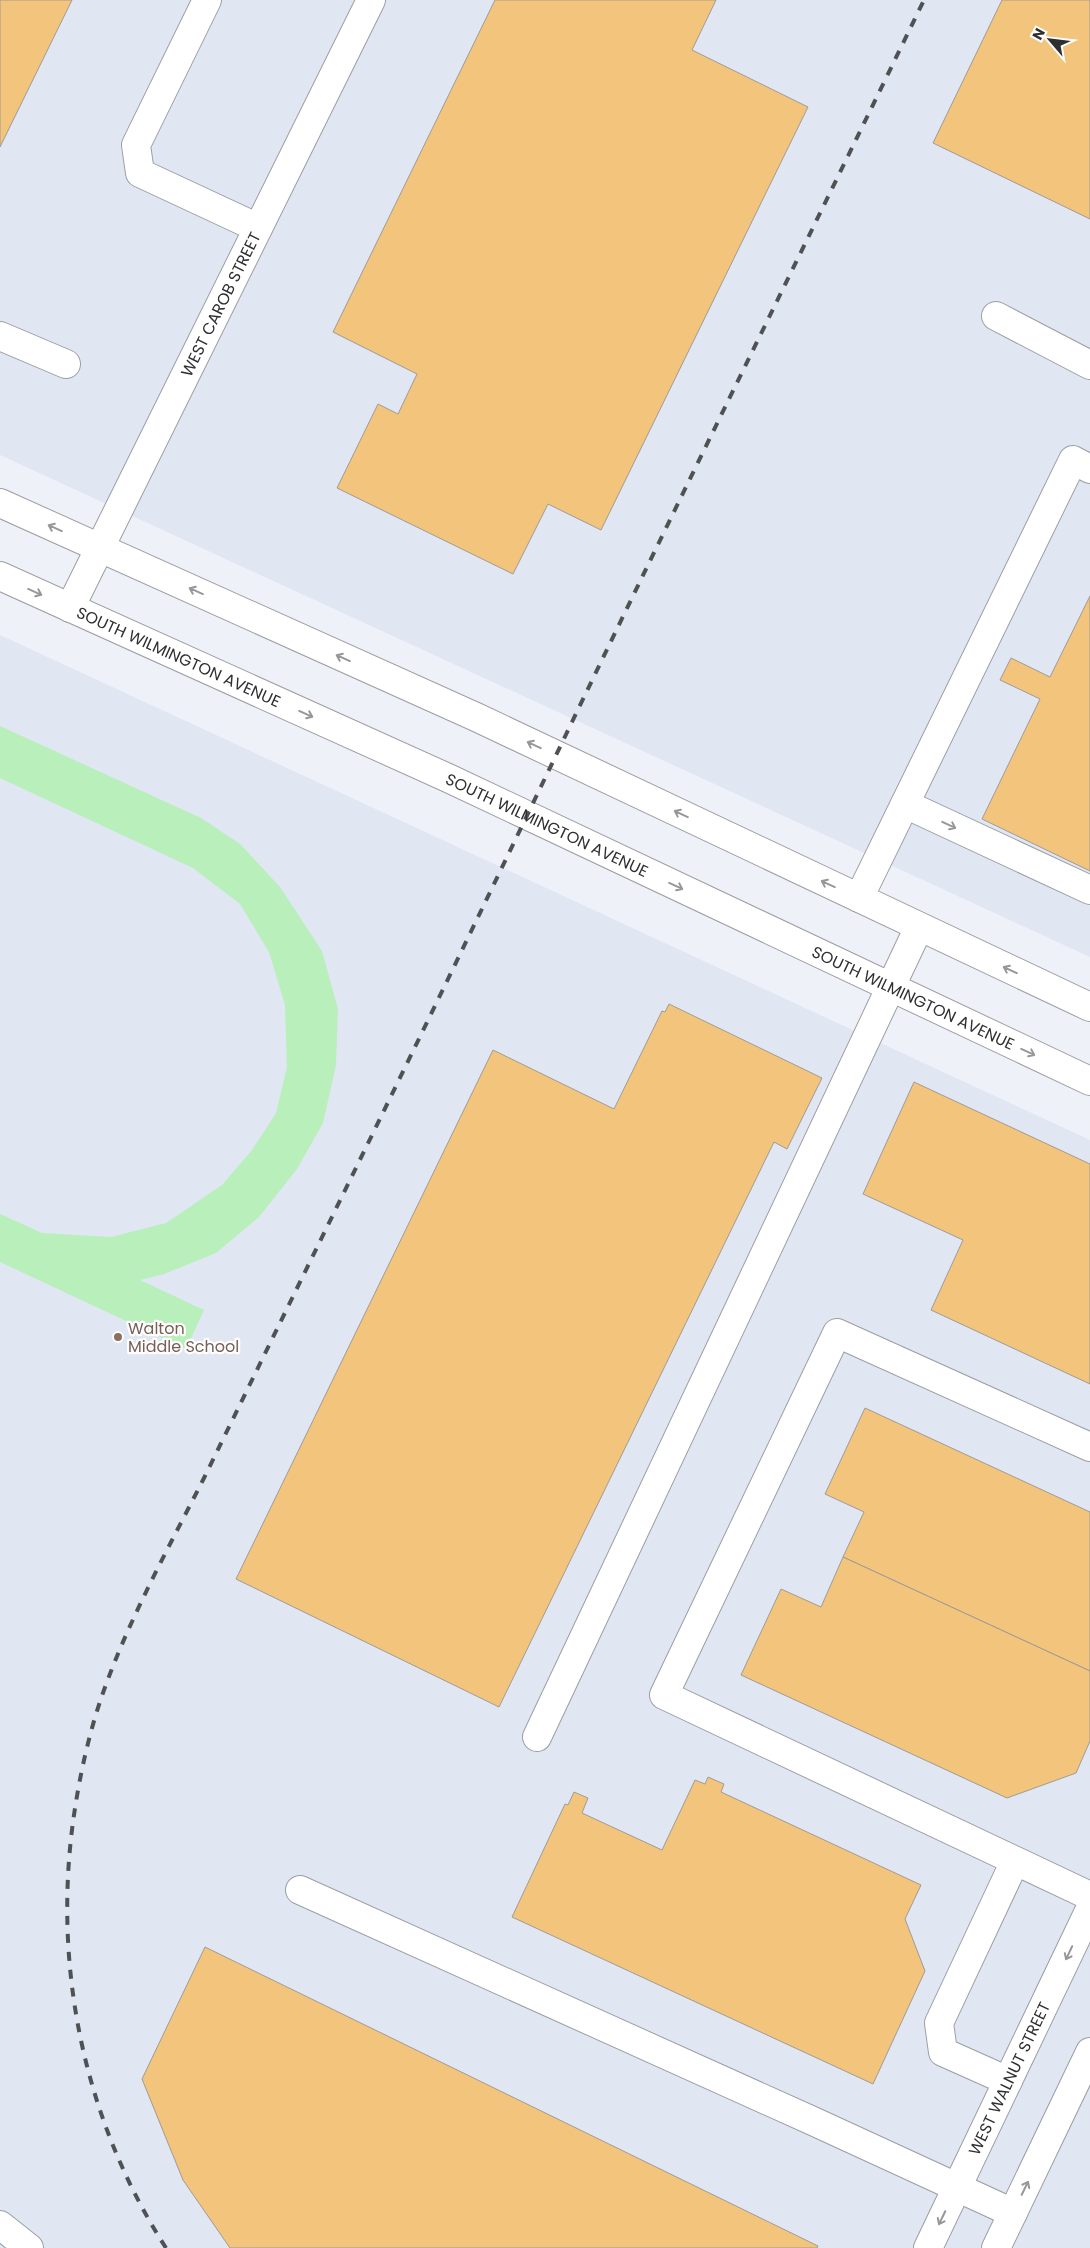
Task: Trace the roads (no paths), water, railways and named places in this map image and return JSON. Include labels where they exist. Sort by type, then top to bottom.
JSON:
[{"type":"main road","points":[[207,0],[136,145],[140,173],[258,228]]},
{"type":"main road","name":"WEST CAROB STREET","points":[[70,608],[370,0]]},
{"type":"main road","points":[[996,316],[1090,365]]},
{"type":"main road","points":[[0,336],[66,364]]},
{"type":"main road","points":[[859,898],[1073,460],[1090,469]]},
{"type":"main road","points":[[0,503],[476,717],[1090,1008]]},
{"type":"main road","name":"SOUTH WILMINGTON AVENUE","points":[[0,576],[448,778],[1090,1081]]},
{"type":"main road","points":[[905,804],[1090,890]]},
{"type":"main road","points":[[537,1737],[919,927]]},
{"type":"main road","points":[[1090,1447],[837,1333],[664,1695],[1090,1896]]},
{"type":"main road","points":[[1008,2081],[943,2052],[939,2023],[1015,1861]]},
{"type":"main road","points":[[300,1890],[1013,2213]]},
{"type":"main road","name":"WEST WALNUT STREET","points":[[928,2248],[1090,1909]]},
{"type":"main road","points":[[996,2248],[1090,2052]]},
{"type":"main road","points":[[0,2225],[29,2248]]},
{"type":"railway","points":[[166,2248],[138,2200],[114,2149],[96,2097],[82,2043],[72,1989],[68,1933],[68,1878],[73,1822],[85,1755],[104,1690],[114,1663],[151,1582],[379,1121],[659,541],[924,0]]},
{"type":"place","name":"Walton Middle School","points":[[118,1337]]}]
